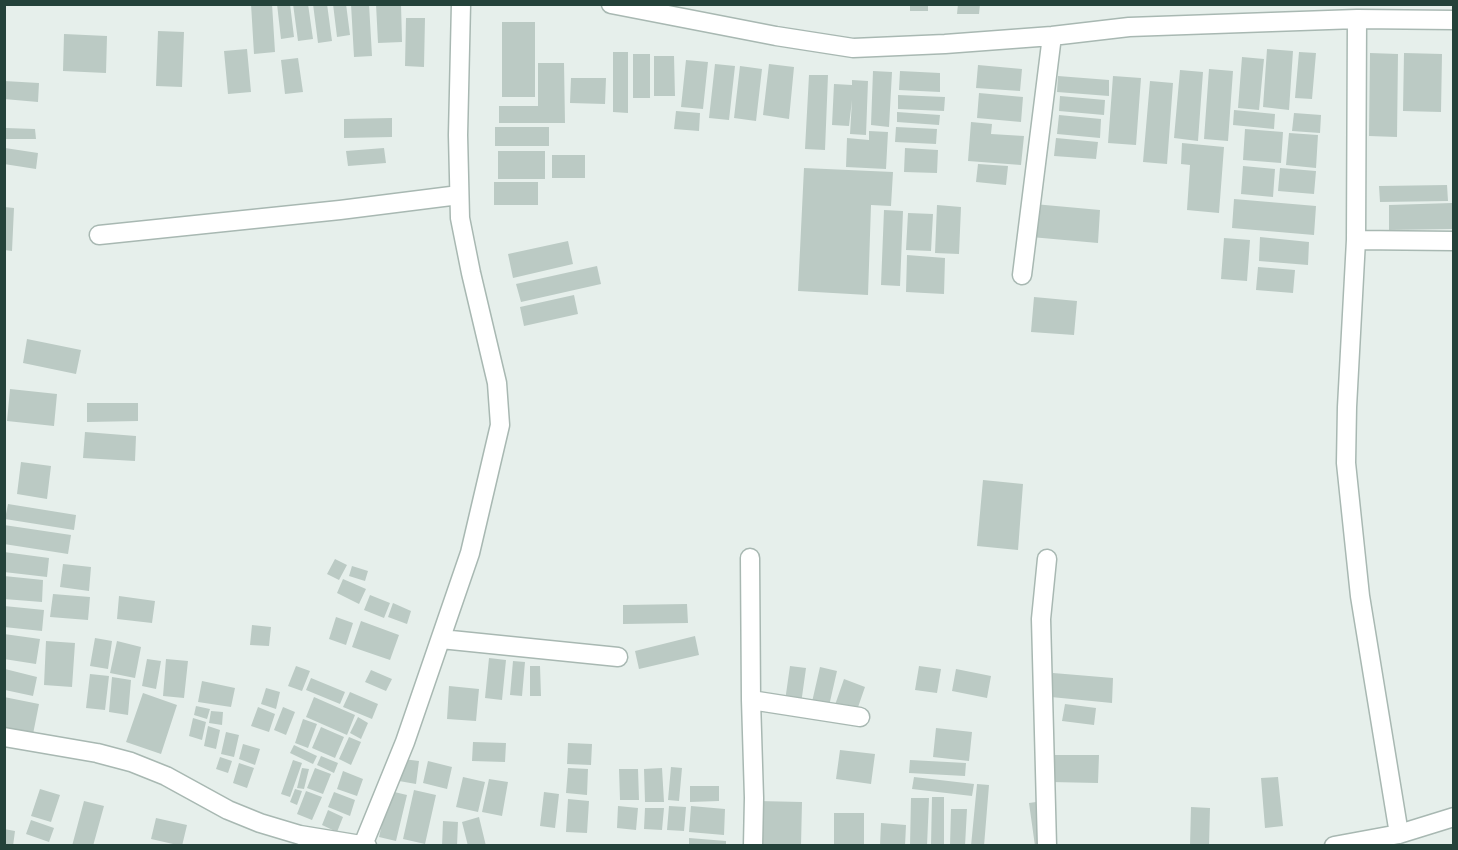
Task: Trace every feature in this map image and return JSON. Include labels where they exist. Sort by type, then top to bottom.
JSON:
[{"type":"street","points":[[4,737],[97,753],[131,762],[166,776],[228,810],[260,823],[300,835],[343,844],[365,845],[405,742],[470,553],[500,425],[496,383],[460,218],[458,135],[461,4]]},
{"type":"street","points":[[612,4],[776,36],[853,48],[945,44],[1052,36],[1129,27],[1325,13],[1357,19],[1454,20]]},
{"type":"street","points":[[1357,19],[1356,240],[1346,463],[1360,596],[1399,834]]},
{"type":"street","points":[[1022,275],[1052,36]]},
{"type":"street","points":[[99,235],[459,195]]},
{"type":"street","points":[[1356,240],[1454,241]]},
{"type":"street","points":[[750,558],[753,846]]},
{"type":"street","points":[[1047,559],[1041,619],[1047,846]]},
{"type":"street","points":[[441,639],[618,657]]},
{"type":"street","points":[[751,700],[860,717]]},
{"type":"street","points":[[1334,846],[1399,834],[1454,817]]},
{"type":"building","points":[[251,4],[272,4],[275,52],[254,54]]},
{"type":"building","points":[[277,4],[290,4],[294,37],[281,39]]},
{"type":"building","points":[[293,4],[308,4],[313,39],[298,41]]},
{"type":"building","points":[[313,4],[327,4],[332,41],[318,43]]},
{"type":"building","points":[[333,4],[346,4],[350,35],[337,37]]},
{"type":"building","points":[[351,4],[369,4],[372,56],[354,57]]},
{"type":"building","points":[[376,4],[401,4],[402,42],[378,43]]},
{"type":"building","points":[[910,4],[928,4],[928,11],[910,11]]},
{"type":"building","points":[[958,4],[980,4],[979,14],[957,14]]},
{"type":"building","points":[[406,18],[425,18],[424,67],[405,66]]},
{"type":"building","points":[[502,22],[535,22],[535,97],[502,97]]},
{"type":"building","points":[[158,31],[184,32],[182,87],[156,86]]},
{"type":"building","points":[[64,34],[107,36],[106,73],[63,71]]},
{"type":"building","points":[[247,49],[251,92],[228,94],[224,51]]},
{"type":"building","points":[[1267,49],[1293,51],[1289,110],[1263,107]]},
{"type":"building","points":[[613,52],[628,52],[628,113],[613,112]]},
{"type":"building","points":[[1299,52],[1316,53],[1312,99],[1295,98]]},
{"type":"building","points":[[1370,53],[1398,54],[1397,137],[1369,136]]},
{"type":"building","points":[[1404,53],[1442,54],[1441,112],[1403,111]]},
{"type":"building","points":[[633,54],[650,54],[650,98],[633,98]]},
{"type":"building","points":[[654,56],[674,56],[675,96],[654,96]]},
{"type":"building","points":[[1242,57],[1264,59],[1259,110],[1238,108]]},
{"type":"building","points":[[298,58],[303,92],[285,94],[281,60]]},
{"type":"building","points":[[686,60],[708,62],[703,109],[681,107]]},
{"type":"building","points":[[538,63],[564,63],[565,123],[499,123],[499,106],[538,106]]},
{"type":"building","points":[[715,64],[735,66],[729,120],[709,118]]},
{"type":"building","points":[[769,64],[794,67],[789,119],[763,115]]},
{"type":"building","points":[[978,65],[1022,69],[1020,91],[976,88]]},
{"type":"building","points":[[740,66],[762,69],[756,121],[734,118]]},
{"type":"building","points":[[1209,69],[1233,71],[1228,141],[1204,139]]},
{"type":"building","points":[[1180,70],[1203,72],[1198,141],[1174,138]]},
{"type":"building","points":[[873,71],[892,72],[889,127],[871,125]]},
{"type":"building","points":[[900,71],[940,73],[940,92],[899,90]]},
{"type":"building","points":[[809,75],[828,75],[825,150],[805,149]]},
{"type":"building","points":[[1058,76],[1109,80],[1109,96],[1057,92]]},
{"type":"building","points":[[1113,76],[1141,78],[1136,145],[1108,143]]},
{"type":"building","points":[[571,78],[606,78],[605,104],[570,103]]},
{"type":"building","points":[[852,80],[868,81],[866,135],[850,134],[852,100],[849,126],[832,125],[834,84],[852,85]]},
{"type":"building","points":[[4,81],[39,83],[38,102],[4,99]]},
{"type":"building","points":[[1150,81],[1173,83],[1167,164],[1143,162]]},
{"type":"building","points":[[979,93],[1023,97],[1021,122],[977,118]]},
{"type":"building","points":[[898,95],[945,97],[944,111],[898,109]]},
{"type":"building","points":[[1060,96],[1105,100],[1104,115],[1059,111]]},
{"type":"building","points":[[1234,110],[1275,114],[1274,129],[1233,125]]},
{"type":"building","points":[[676,111],[700,113],[699,131],[674,129]]},
{"type":"building","points":[[897,112],[940,115],[939,125],[897,122]]},
{"type":"building","points":[[1294,113],[1321,115],[1320,133],[1292,131]]},
{"type":"building","points":[[1059,115],[1101,119],[1100,138],[1057,134]]},
{"type":"building","points":[[392,118],[392,137],[344,138],[344,119]]},
{"type":"building","points":[[971,122],[992,124],[991,134],[1024,136],[1021,165],[968,161]]},
{"type":"building","points":[[495,127],[549,127],[549,146],[495,146]]},
{"type":"building","points":[[896,127],[937,129],[936,144],[895,142]]},
{"type":"building","points":[[6,128],[35,129],[36,139],[6,139]]},
{"type":"building","points":[[1245,129],[1283,132],[1281,163],[1243,160]]},
{"type":"building","points":[[869,131],[888,132],[886,169],[846,167],[847,138],[869,140]]},
{"type":"building","points":[[1289,133],[1318,135],[1316,168],[1286,165]]},
{"type":"building","points":[[1056,138],[1098,142],[1096,159],[1054,156]]},
{"type":"building","points":[[1182,143],[1224,147],[1219,213],[1187,210],[1190,165],[1181,164]]},
{"type":"building","points":[[5,148],[38,153],[36,169],[4,164]]},
{"type":"building","points":[[384,148],[386,163],[348,166],[346,151]]},
{"type":"building","points":[[905,148],[938,150],[937,173],[904,172]]},
{"type":"building","points":[[498,151],[545,151],[545,179],[498,179]]},
{"type":"building","points":[[552,155],[585,155],[585,178],[552,178]]},
{"type":"building","points":[[978,164],[1008,166],[1006,185],[976,182]]},
{"type":"building","points":[[1243,166],[1275,169],[1273,197],[1241,194]]},
{"type":"building","points":[[804,168],[893,172],[891,206],[871,205],[868,295],[798,291]]},
{"type":"building","points":[[1280,168],[1316,171],[1314,194],[1278,191]]},
{"type":"building","points":[[494,182],[538,182],[538,205],[494,205]]},
{"type":"building","points":[[1447,185],[1448,201],[1380,202],[1379,186]]},
{"type":"building","points":[[1234,199],[1316,206],[1314,235],[1232,228]]},
{"type":"building","points":[[1452,203],[1452,229],[1389,230],[1389,205]]},
{"type":"building","points":[[1034,204],[1100,210],[1098,243],[1031,237]]},
{"type":"building","points":[[937,205],[961,207],[959,254],[935,253]]},
{"type":"building","points":[[4,207],[14,208],[12,251],[4,250]]},
{"type":"building","points":[[884,210],[903,211],[900,286],[881,285]]},
{"type":"building","points":[[908,213],[933,214],[931,251],[906,250]]},
{"type":"building","points":[[1260,237],[1309,242],[1308,265],[1259,261]]},
{"type":"building","points":[[1224,238],[1250,240],[1247,281],[1221,279]]},
{"type":"building","points":[[568,241],[573,264],[513,278],[508,254]]},
{"type":"building","points":[[907,255],[945,258],[944,294],[906,292]]},
{"type":"building","points":[[597,266],[601,284],[521,302],[516,284]]},
{"type":"building","points":[[1258,267],[1295,270],[1293,293],[1256,290]]},
{"type":"building","points":[[574,295],[578,314],[524,326],[520,307]]},
{"type":"building","points":[[1034,297],[1077,301],[1074,335],[1031,332]]},
{"type":"building","points":[[27,339],[81,350],[76,374],[23,363]]},
{"type":"building","points":[[10,389],[57,394],[54,426],[7,421]]},
{"type":"building","points":[[87,403],[138,403],[138,421],[87,422]]},
{"type":"building","points":[[85,432],[136,436],[135,461],[83,458]]},
{"type":"building","points":[[21,462],[51,466],[47,499],[17,494]]},
{"type":"building","points":[[983,480],[1023,484],[1018,550],[977,546]]},
{"type":"building","points":[[8,504],[76,515],[74,530],[5,519]]},
{"type":"building","points":[[4,525],[71,535],[68,554],[4,544]]},
{"type":"building","points":[[4,552],[49,558],[47,577],[4,572]]},
{"type":"building","points":[[335,559],[347,565],[339,580],[327,574]]},
{"type":"building","points":[[63,564],[91,567],[89,591],[60,587]]},
{"type":"building","points":[[352,566],[368,571],[365,581],[349,576]]},
{"type":"building","points":[[4,576],[43,580],[42,602],[4,599]]},
{"type":"building","points":[[343,579],[366,589],[359,604],[337,593]]},
{"type":"building","points":[[53,594],[90,597],[88,620],[50,617]]},
{"type":"building","points":[[370,595],[390,603],[384,618],[364,610]]},
{"type":"building","points":[[119,596],[155,601],[152,623],[117,619]]},
{"type":"building","points":[[393,603],[411,611],[407,624],[388,617]]},
{"type":"building","points":[[687,604],[688,623],[623,624],[623,605]]},
{"type":"building","points":[[4,606],[44,610],[42,631],[4,627]]},
{"type":"building","points":[[336,617],[353,623],[346,645],[329,639]]},
{"type":"building","points":[[361,621],[399,635],[390,660],[352,647]]},
{"type":"building","points":[[252,625],[271,627],[269,646],[250,645]]},
{"type":"building","points":[[4,634],[40,639],[36,664],[4,659]]},
{"type":"building","points":[[695,636],[699,655],[639,669],[635,651]]},
{"type":"building","points":[[95,638],[112,641],[108,669],[90,666]]},
{"type":"building","points":[[46,641],[75,643],[72,687],[44,685]]},
{"type":"building","points":[[117,641],[141,647],[135,678],[110,673]]},
{"type":"building","points":[[489,658],[506,660],[502,700],[485,698]]},
{"type":"building","points":[[147,659],[161,661],[156,689],[142,686]]},
{"type":"building","points":[[166,659],[188,661],[184,698],[163,696]]},
{"type":"building","points":[[513,661],[525,662],[522,696],[510,695]]},
{"type":"building","points":[[296,666],[310,671],[302,691],[288,686]]},
{"type":"building","points":[[530,666],[540,666],[541,696],[530,696]]},
{"type":"building","points":[[790,666],[806,668],[801,704],[785,701]]},
{"type":"building","points":[[919,666],[941,669],[937,693],[915,690]]},
{"type":"building","points":[[820,667],[837,671],[829,706],[812,702]]},
{"type":"building","points":[[5,669],[37,677],[33,696],[5,690]]},
{"type":"building","points":[[956,669],[991,676],[987,698],[952,691]]},
{"type":"building","points":[[371,670],[392,679],[386,691],[365,682]]},
{"type":"building","points":[[1053,673],[1113,678],[1112,703],[1051,697]]},
{"type":"building","points":[[90,674],[109,676],[105,710],[86,708]]},
{"type":"building","points":[[112,677],[131,680],[128,715],[109,712]]},
{"type":"building","points":[[311,678],[345,692],[340,704],[306,690]]},
{"type":"building","points":[[844,679],[865,687],[856,713],[835,705]]},
{"type":"building","points":[[202,681],[235,688],[231,707],[198,702]]},
{"type":"building","points":[[449,686],[479,689],[476,721],[447,719]]},
{"type":"building","points":[[266,688],[280,692],[276,709],[261,704]]},
{"type":"building","points":[[350,692],[378,704],[372,719],[343,707]]},
{"type":"building","points":[[143,693],[177,705],[161,754],[126,742]]},
{"type":"building","points":[[4,697],[39,704],[32,739],[4,733]]},
{"type":"building","points":[[314,697],[355,715],[347,735],[306,717]]},
{"type":"building","points":[[1065,704],[1096,708],[1094,725],[1062,721]]},
{"type":"building","points":[[196,706],[210,709],[207,719],[194,715]]},
{"type":"building","points":[[258,707],[275,714],[269,732],[251,726]]},
{"type":"building","points":[[283,707],[295,712],[286,735],[274,730]]},
{"type":"building","points":[[211,711],[223,712],[222,725],[209,723]]},
{"type":"building","points":[[358,717],[368,723],[361,739],[350,733]]},
{"type":"building","points":[[193,718],[206,722],[202,740],[189,736]]},
{"type":"building","points":[[303,719],[317,724],[308,748],[295,743]]},
{"type":"building","points":[[208,726],[220,730],[216,749],[204,746]]},
{"type":"building","points":[[321,727],[344,737],[335,758],[312,748]]},
{"type":"building","points":[[936,728],[972,732],[969,761],[933,757]]},
{"type":"building","points":[[226,732],[239,735],[234,757],[221,754]]},
{"type":"building","points":[[349,737],[361,742],[351,765],[339,759]]},
{"type":"building","points":[[473,742],[506,743],[505,762],[472,761]]},
{"type":"building","points":[[568,743],[592,744],[591,765],[567,764]]},
{"type":"building","points":[[243,744],[260,749],[255,765],[239,759]]},
{"type":"building","points":[[294,745],[317,756],[313,764],[290,753]]},
{"type":"building","points":[[840,750],[875,754],[871,784],[836,779]]},
{"type":"building","points":[[1051,755],[1099,755],[1098,783],[1051,782]]},
{"type":"building","points":[[321,756],[338,763],[334,773],[317,765]]},
{"type":"building","points":[[220,757],[232,761],[228,773],[216,769]]},
{"type":"building","points":[[403,759],[419,761],[416,784],[399,781]]},
{"type":"building","points":[[293,760],[302,763],[290,797],[281,794]]},
{"type":"building","points":[[910,760],[966,763],[965,776],[909,773]]},
{"type":"building","points":[[428,761],[452,767],[447,789],[423,783]]},
{"type":"building","points":[[239,763],[254,768],[247,788],[233,783]]},
{"type":"building","points":[[671,767],[682,768],[679,801],[668,800]]},
{"type":"building","points":[[302,768],[309,769],[304,789],[297,788]]},
{"type":"building","points":[[315,768],[331,774],[323,794],[307,788]]},
{"type":"building","points":[[568,768],[588,769],[587,795],[566,793]]},
{"type":"building","points":[[662,768],[664,802],[645,802],[644,769]]},
{"type":"building","points":[[619,769],[638,769],[639,800],[620,800]]},
{"type":"building","points":[[343,771],[363,779],[357,796],[337,789]]},
{"type":"building","points":[[463,777],[485,782],[478,812],[456,807]]},
{"type":"building","points":[[914,777],[974,784],[972,796],[912,789]]},
{"type":"building","points":[[1278,777],[1283,826],[1265,828],[1261,778]]},
{"type":"building","points":[[489,779],[508,782],[502,816],[482,812]]},
{"type":"building","points":[[977,784],[989,785],[984,846],[971,846]]},
{"type":"building","points":[[690,786],[719,786],[719,801],[690,802]]},
{"type":"building","points":[[40,789],[60,795],[51,822],[31,816]]},
{"type":"building","points":[[295,789],[302,791],[297,805],[290,802]]},
{"type":"building","points":[[414,790],[436,795],[425,844],[403,839]]},
{"type":"building","points":[[306,791],[322,797],[312,820],[297,814]]},
{"type":"building","points":[[390,791],[407,795],[396,841],[379,837]]},
{"type":"building","points":[[334,792],[355,800],[350,816],[328,807]]},
{"type":"building","points":[[544,792],[559,794],[555,828],[540,826]]},
{"type":"building","points":[[932,797],[944,797],[944,846],[931,846]]},
{"type":"building","points":[[911,798],[929,798],[927,846],[910,846]]},
{"type":"building","points":[[568,799],[589,801],[587,833],[566,832]]},
{"type":"building","points":[[84,801],[104,806],[93,846],[72,846]]},
{"type":"building","points":[[758,801],[802,802],[801,846],[757,846]]},
{"type":"building","points":[[1036,802],[1043,846],[1035,846],[1029,803]]},
{"type":"building","points":[[618,806],[638,808],[636,830],[617,828]]},
{"type":"building","points":[[669,806],[686,807],[684,831],[667,830]]},
{"type":"building","points":[[691,806],[725,809],[724,835],[689,832]]},
{"type":"building","points":[[1191,807],[1210,808],[1209,846],[1190,846]]},
{"type":"building","points":[[645,808],[664,808],[662,830],[644,829]]},
{"type":"building","points":[[951,809],[967,809],[965,846],[950,846]]},
{"type":"building","points":[[328,810],[343,817],[337,832],[322,825]]},
{"type":"building","points":[[834,813],[864,813],[864,846],[834,846]]},
{"type":"building","points":[[479,817],[486,846],[468,846],[462,822]]},
{"type":"building","points":[[156,818],[187,825],[182,846],[151,839]]},
{"type":"building","points":[[31,820],[54,828],[49,842],[26,834]]},
{"type":"building","points":[[443,821],[458,822],[457,846],[442,846]]},
{"type":"building","points":[[881,823],[906,825],[905,846],[880,846]]},
{"type":"building","points":[[4,829],[15,831],[13,846],[4,846]]},
{"type":"building","points":[[689,838],[726,841],[726,846],[689,846]]}]
